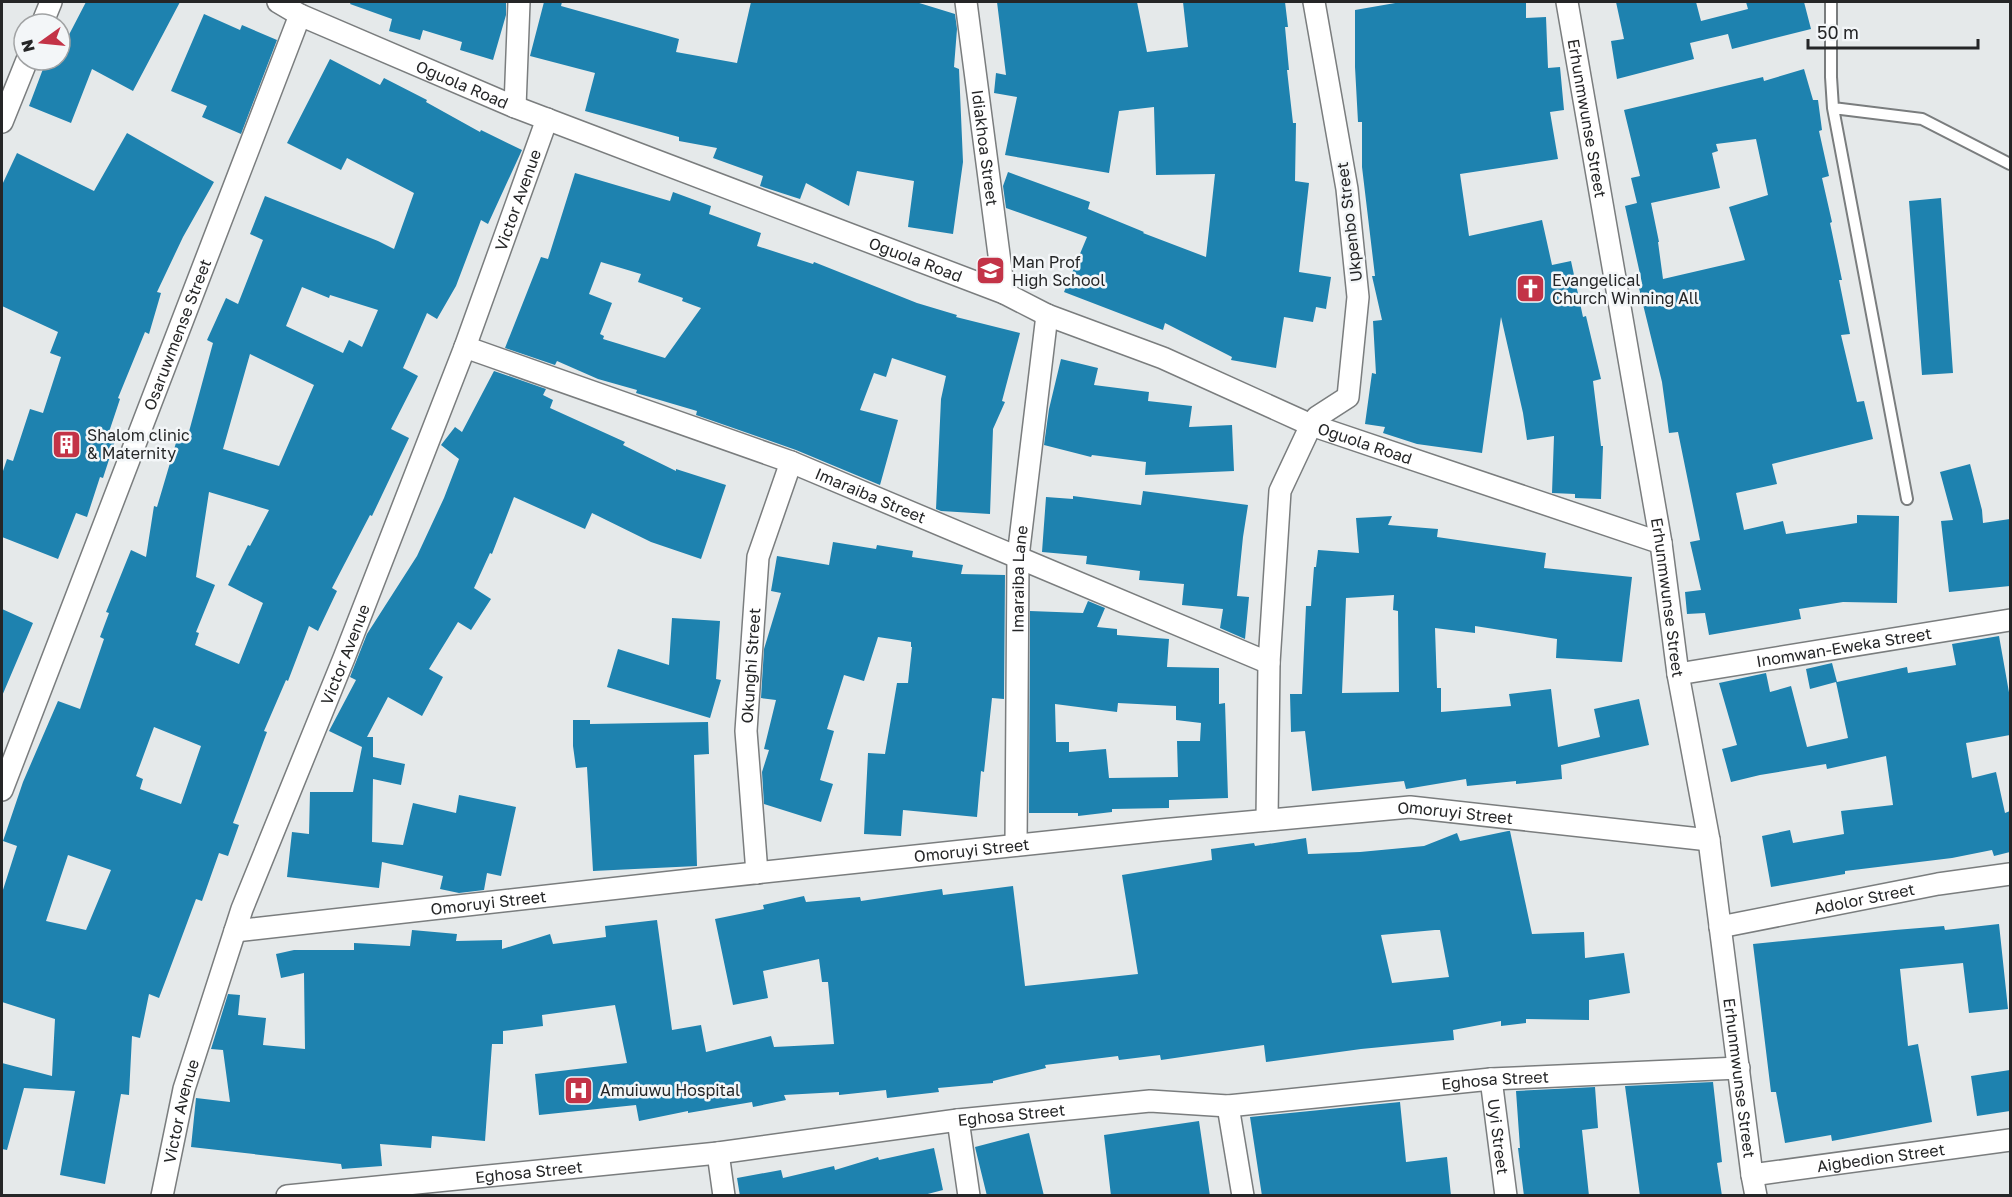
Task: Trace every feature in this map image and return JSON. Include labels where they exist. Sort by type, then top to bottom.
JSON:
[{"type":"street","name":"Oguola Road","points":[[278,2],[300,15],[515,107],[1004,293],[1047,315],[1163,358],[1311,425],[1661,543]]},
{"type":"street","points":[[515,107],[519,2]]},
{"type":"street","name":"Idiakhoa Street","points":[[966,2],[1004,293]]},
{"type":"street","name":"Ukpenbo Street","points":[[1311,425],[1317,417],[1348,397],[1358,297],[1347,189],[1314,2]]},
{"type":"street","name":"Erhunmwunse Street","points":[[1567,2],[1661,543],[1677,674],[1709,840],[1754,1185]]},
{"type":"street","name":"Osaruwmense Street","points":[[2,790],[300,15]]},
{"type":"street","points":[[2,123],[22,72]]},
{"type":"street","name":"Victor Avenue","points":[[162,1196],[184,1089],[242,909],[344,658],[465,347],[547,119]]},
{"type":"street","name":"Imaraiba Lane","points":[[1016,845],[1018,557],[1047,315]]},
{"type":"street","name":"Imaraiba Street","points":[[465,347],[791,462],[1269,663]]},
{"type":"street","points":[[1267,820],[1269,663],[1280,491],[1311,425]]},
{"type":"street","name":"Okunghi Street","points":[[757,873],[746,731],[758,557],[791,462]]},
{"type":"street","name":"Inomwan-Eweka Street","points":[[1677,674],[2010,620]]},
{"type":"street","name":"Omoruyi Street","points":[[235,931],[1016,845],[1410,807],[1709,840]]},
{"type":"street","name":"Adolor Street","points":[[1720,927],[1938,884],[2010,874]]},
{"type":"street","name":"Eghosa Street","points":[[287,1196],[718,1153],[958,1119],[1150,1101],[1228,1106],[1491,1079],[1739,1068]]},
{"type":"street","name":"Uyi Street","points":[[1491,1079],[1506,1196]]},
{"type":"street","points":[[1228,1106],[1243,1196]]},
{"type":"street","points":[[958,1119],[969,1196]]},
{"type":"street","name":"Aigbedion Street","points":[[1754,1185],[2010,1140]]},
{"type":"street","points":[[718,1153],[724,1196]]},
{"type":"lane","points":[[1831,2],[1833,108],[1907,499]]},
{"type":"lane","points":[[1833,108],[1922,119],[2010,164]]},
{"type":"building","points":[[86,2],[180,2],[133,91],[92,69],[71,123],[29,106],[42,72],[72,72],[72,29]]},
{"type":"building","points":[[351,2],[506,2],[506,15],[493,60],[460,50],[462,42],[423,30],[420,40],[389,31],[392,19],[350,4]]},
{"type":"building","points":[[544,2],[562,2],[561,6],[679,39],[676,52],[737,63],[751,2],[916,2],[955,14],[957,29],[954,67],[959,69],[963,162],[953,234],[908,227],[914,181],[857,171],[849,206],[806,183],[800,199],[760,186],[763,176],[713,158],[717,148],[679,141],[679,137],[585,111],[595,73],[530,56]]},
{"type":"building","points":[[997,2],[1137,2],[1147,52],[1188,47],[1183,2],[1285,2],[1288,27],[1285,27],[1289,70],[1287,70],[1293,123],[1296,123],[1295,181],[1309,183],[1299,272],[1331,277],[1326,309],[1316,307],[1313,322],[1284,317],[1276,368],[1231,360],[1232,357],[1165,323],[1163,330],[1064,292],[1087,237],[1006,208],[1003,186],[1008,172],[1090,202],[1088,209],[1206,257],[1215,174],[1156,175],[1154,107],[1119,111],[1109,173],[1005,155],[1017,97],[994,93],[996,73],[1006,75]]},
{"type":"building","points":[[1401,2],[1526,2],[1526,18],[1546,17],[1548,68],[1560,67],[1564,110],[1550,112],[1558,159],[1460,174],[1469,236],[1542,220],[1552,265],[1571,261],[1583,317],[1586,316],[1601,379],[1593,381],[1601,446],[1603,446],[1601,499],[1575,498],[1575,494],[1552,493],[1554,436],[1527,440],[1501,317],[1482,453],[1417,444],[1383,433],[1385,427],[1365,424],[1372,373],[1376,374],[1373,321],[1382,320],[1372,276],[1375,276],[1362,167],[1362,122],[1358,122],[1355,10]]},
{"type":"building","points":[[1616,2],[1696,2],[1701,21],[1748,9],[1746,2],[1804,2],[1811,29],[1732,49],[1728,34],[1690,43],[1694,59],[1617,79],[1611,41],[1624,39]]},
{"type":"building","points":[[204,14],[240,30],[242,25],[277,40],[241,134],[202,117],[207,106],[171,91]]},
{"type":"building","points":[[330,59],[380,85],[384,78],[427,100],[426,102],[480,132],[481,130],[522,150],[488,224],[481,220],[456,286],[437,319],[427,313],[403,368],[418,376],[391,429],[409,438],[372,516],[370,515],[332,588],[337,591],[318,631],[309,626],[288,681],[286,680],[264,731],[267,732],[233,823],[239,825],[228,856],[219,853],[202,901],[196,899],[159,998],[149,994],[140,1038],[132,1036],[129,1095],[121,1094],[105,1184],[60,1175],[75,1091],[24,1088],[7,1150],[2,1149],[2,1063],[52,1076],[55,1019],[2,1002],[2,893],[17,846],[3,841],[23,782],[58,701],[80,709],[104,639],[100,637],[109,613],[106,612],[131,550],[146,557],[154,506],[157,507],[178,436],[187,439],[213,343],[207,340],[226,298],[238,304],[263,240],[250,234],[265,196],[394,249],[414,193],[347,158],[341,170],[287,143]],"holes":[[[302,287],[329,298],[330,295],[378,310],[362,347],[349,340],[343,353],[286,326]],[[250,354],[314,385],[279,466],[223,449]],[[209,492],[269,510],[228,585],[263,603],[239,664],[195,645],[199,633],[196,632],[215,585],[196,577]],[[154,727],[201,746],[181,804],[140,789],[143,779],[136,776]],[[68,855],[111,870],[86,930],[46,921]]]},
{"type":"building","points":[[1804,69],[1813,100],[1818,100],[1822,130],[1819,131],[1829,176],[1822,178],[1832,222],[1830,223],[1842,280],[1839,280],[1850,334],[1841,335],[1857,402],[1864,401],[1873,439],[1772,464],[1777,484],[1736,493],[1744,530],[1783,521],[1786,534],[1857,523],[1857,515],[1899,516],[1897,603],[1843,602],[1799,609],[1801,619],[1709,635],[1705,613],[1687,614],[1685,592],[1701,590],[1690,542],[1700,540],[1678,432],[1669,433],[1662,382],[1638,284],[1642,283],[1625,206],[1637,203],[1631,178],[1640,176],[1624,110],[1763,77],[1764,81]],"holes":[[[1756,139],[1768,195],[1729,207],[1745,260],[1663,279],[1659,242],[1651,203],[1720,188],[1712,153],[1718,151],[1716,144]]]},
{"type":"building","points":[[127,133],[214,182],[183,237],[157,292],[161,293],[149,334],[145,332],[118,398],[120,399],[108,435],[116,438],[87,517],[76,513],[58,559],[2,537],[2,474],[7,459],[13,461],[30,409],[43,413],[61,357],[50,353],[58,332],[2,306],[2,185],[17,153],[94,191]]},
{"type":"building","points":[[575,173],[670,201],[673,192],[711,206],[709,214],[761,233],[757,246],[813,264],[814,262],[917,303],[957,315],[956,317],[1020,333],[1002,401],[1005,402],[993,429],[990,514],[936,509],[941,399],[946,376],[892,358],[886,377],[874,373],[860,410],[898,420],[880,485],[796,450],[696,415],[697,411],[636,393],[637,390],[598,379],[557,361],[555,365],[505,348],[541,257],[548,259]],"holes":[[[601,262],[641,274],[638,282],[683,298],[682,301],[701,308],[665,358],[603,339],[604,336],[600,334],[612,303],[589,294]]]},
{"type":"building","points":[[1941,198],[1953,373],[1922,375],[1909,201]]},
{"type":"building","points":[[1061,359],[1098,368],[1094,385],[1149,392],[1148,401],[1192,406],[1189,427],[1232,425],[1234,471],[1145,475],[1146,462],[1092,455],[1091,457],[1044,445],[1049,409]]},
{"type":"building","points":[[494,371],[546,389],[543,395],[553,400],[550,408],[625,442],[623,445],[676,471],[676,469],[726,485],[701,559],[651,542],[592,513],[585,529],[514,497],[492,554],[490,553],[474,588],[491,599],[471,630],[458,622],[429,669],[443,677],[422,716],[388,697],[367,737],[373,737],[373,757],[405,764],[401,785],[373,779],[372,842],[403,845],[413,803],[456,813],[459,795],[516,807],[501,876],[487,873],[484,890],[459,893],[440,889],[443,876],[382,862],[379,888],[287,877],[292,832],[309,834],[310,792],[353,792],[362,747],[329,731],[356,680],[350,677],[367,634],[417,556],[444,498],[459,459],[441,445],[455,427],[462,432]]},
{"type":"building","points":[[1970,464],[1982,510],[1983,523],[2010,519],[2010,586],[1949,592],[1941,521],[1953,520],[1940,472]]},
{"type":"building","points":[[1143,491],[1248,505],[1237,596],[1249,597],[1245,639],[1220,628],[1223,609],[1182,605],[1184,584],[1139,580],[1140,571],[1086,564],[1087,556],[1042,552],[1046,497],[1073,499],[1073,496],[1141,505]]},
{"type":"building","points":[[1392,516],[1388,525],[1438,529],[1437,537],[1546,553],[1544,568],[1632,577],[1622,662],[1556,658],[1557,639],[1475,626],[1475,633],[1435,628],[1437,688],[1441,688],[1441,712],[1511,706],[1509,694],[1551,689],[1558,747],[1600,737],[1594,709],[1639,699],[1649,745],[1561,765],[1562,779],[1467,786],[1466,779],[1406,789],[1404,781],[1312,791],[1305,731],[1291,732],[1290,694],[1302,694],[1306,606],[1311,606],[1314,567],[1316,567],[1318,550],[1359,553],[1356,518]],"holes":[[[1394,595],[1393,610],[1398,611],[1399,692],[1342,693],[1346,598]]]},
{"type":"building","points":[[833,542],[876,549],[877,545],[913,551],[912,557],[963,565],[961,574],[1005,575],[1004,699],[992,698],[977,817],[903,810],[901,836],[864,834],[868,753],[885,754],[897,683],[908,683],[912,647],[911,642],[878,637],[864,681],[844,675],[827,729],[834,731],[820,780],[833,784],[821,822],[764,804],[762,772],[769,750],[764,749],[776,700],[761,698],[764,649],[781,593],[771,591],[777,556],[829,565]]},
{"type":"building","points":[[1088,601],[1105,608],[1097,627],[1117,629],[1117,635],[1169,639],[1167,667],[1219,668],[1219,704],[1225,703],[1228,798],[1169,800],[1169,808],[1112,809],[1112,812],[1078,816],[1078,813],[1029,813],[1030,611],[1083,613]],"holes":[[[1118,703],[1176,706],[1176,720],[1201,723],[1200,741],[1177,741],[1178,777],[1109,778],[1106,749],[1069,752],[1069,742],[1056,742],[1055,704],[1117,712]]]},
{"type":"building","points":[[2,609],[33,623],[2,696]]},
{"type":"building","points":[[672,618],[720,621],[716,679],[721,680],[710,718],[607,687],[618,649],[669,665]]},
{"type":"building","points":[[1999,636],[2010,698],[2010,735],[1966,743],[1972,778],[1996,772],[2005,813],[2010,811],[2010,852],[1994,856],[1992,850],[1952,858],[1845,871],[1845,874],[1771,887],[1762,836],[1790,830],[1793,843],[1844,834],[1841,811],[1893,805],[1886,756],[1827,769],[1826,764],[1731,782],[1722,749],[1737,745],[1719,683],[1766,673],[1770,692],[1791,686],[1807,747],[1848,738],[1836,682],[1810,689],[1806,669],[1832,663],[1837,682],[1907,667],[1908,673],[1956,665],[1952,644]]},
{"type":"building","points":[[573,720],[590,720],[590,724],[708,722],[709,754],[694,755],[697,866],[593,871],[587,767],[576,768]]},
{"type":"building","points":[[1510,831],[1532,934],[1584,932],[1585,958],[1624,953],[1630,993],[1589,1000],[1589,1020],[1526,1019],[1526,1023],[1501,1026],[1501,1021],[1453,1030],[1454,1040],[1361,1049],[1266,1062],[1264,1045],[1161,1060],[1160,1055],[1119,1060],[1118,1056],[1045,1065],[1046,1068],[993,1081],[993,1083],[938,1088],[939,1092],[887,1098],[886,1090],[839,1095],[839,1092],[784,1095],[786,1100],[753,1107],[752,1102],[639,1121],[636,1105],[539,1115],[535,1074],[627,1063],[615,1005],[542,1015],[543,1026],[503,1031],[503,1044],[492,1044],[485,1141],[432,1136],[431,1148],[380,1144],[382,1166],[342,1169],[341,1164],[191,1147],[196,1098],[230,1102],[223,1050],[211,1049],[228,994],[240,995],[238,1015],[266,1018],[263,1045],[305,1049],[304,973],[281,978],[276,954],[294,950],[354,950],[354,943],[410,946],[412,930],[457,934],[456,941],[502,940],[502,949],[550,934],[553,944],[606,937],[605,926],[657,920],[672,1030],[701,1025],[706,1052],[771,1036],[774,1047],[834,1044],[828,982],[822,982],[819,959],[763,971],[768,998],[733,1005],[715,919],[764,909],[763,905],[804,896],[806,902],[860,897],[861,901],[942,889],[943,895],[1013,886],[1025,986],[1138,974],[1122,875],[1212,860],[1211,849],[1254,843],[1255,846],[1306,838],[1308,854],[1424,846],[1457,833],[1460,841]],"holes":[[[1440,930],[1449,977],[1392,983],[1381,935]]]},
{"type":"building","points":[[1999,924],[2008,1009],[1969,1013],[1963,963],[1900,969],[1908,1046],[1918,1044],[1932,1122],[1832,1141],[1831,1135],[1785,1143],[1776,1092],[1771,1092],[1753,944],[1944,926],[1945,930]]},
{"type":"building","points":[[2010,1070],[2010,1111],[1977,1116],[1971,1076]]},
{"type":"building","points":[[1713,1082],[1722,1162],[1717,1163],[1722,1196],[1640,1196],[1625,1086]]},
{"type":"building","points":[[1595,1087],[1598,1128],[1582,1130],[1589,1196],[1524,1196],[1518,1148],[1520,1148],[1516,1091]]},
{"type":"building","points":[[1400,1102],[1406,1162],[1447,1157],[1451,1196],[1262,1196],[1250,1117]]},
{"type":"building","points":[[1199,1121],[1210,1196],[1111,1196],[1104,1135]]},
{"type":"building","points":[[1029,1133],[1044,1196],[987,1196],[975,1147]]},
{"type":"building","points":[[934,1148],[943,1190],[920,1196],[740,1196],[737,1178],[781,1170],[783,1178],[834,1166],[835,1170],[878,1157],[879,1160]]},
{"type":"place","name":"Man Prof High School","points":[[991,271]]},
{"type":"place","name":"Evangelical Church Winning All","points":[[1531,289]]},
{"type":"place","name":"Shalom clinic & Maternity","points":[[66,444]]},
{"type":"place","name":"Amuiuwu Hospital","points":[[579,1090]]}]
